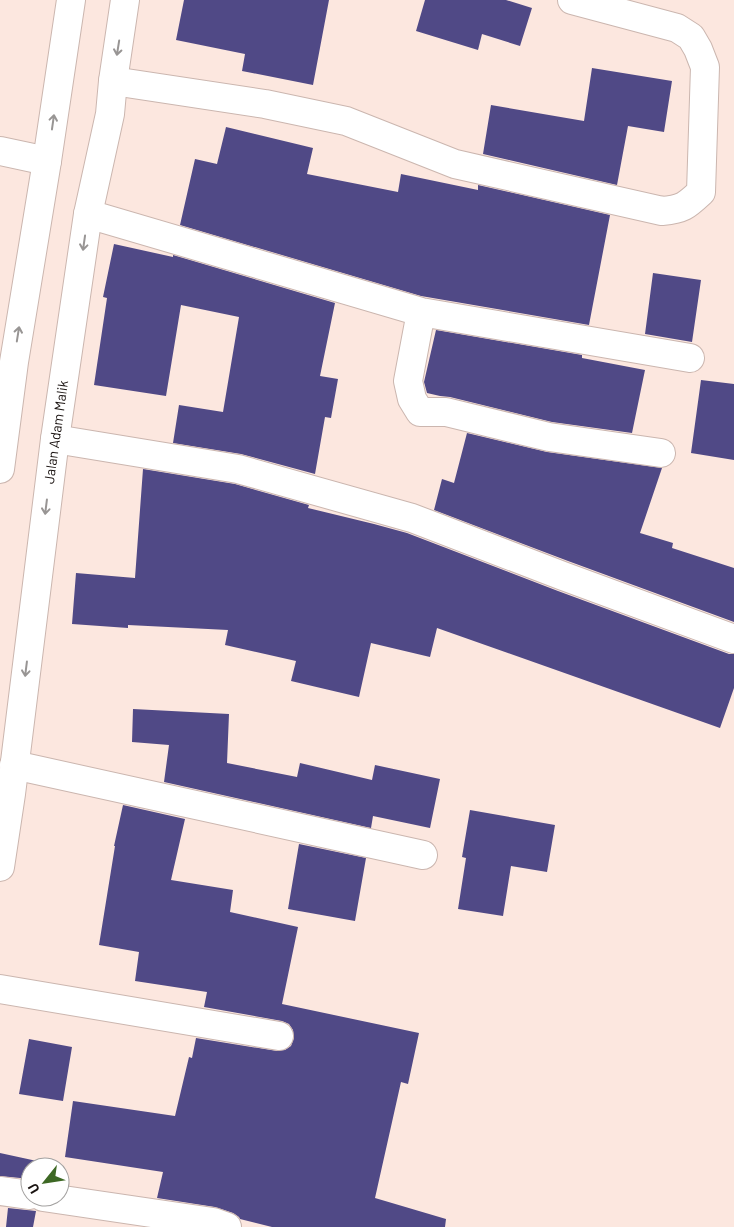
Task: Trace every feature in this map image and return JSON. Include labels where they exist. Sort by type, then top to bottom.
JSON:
[{"type":"street","points":[[0,469],[7,361],[47,161],[71,0]]},
{"type":"street","name":"Jalan Adam Malik","points":[[0,867],[55,439],[88,214],[110,114],[125,0]]},
{"type":"street","points":[[113,80],[265,104],[346,121],[456,164],[662,211],[675,210],[688,204],[701,192],[705,67],[698,49],[691,37],[677,28],[572,0]]},
{"type":"street","points":[[0,151],[47,161]]},
{"type":"street","points":[[88,214],[421,312],[690,358]]},
{"type":"street","points":[[421,312],[408,381],[412,399],[420,412],[446,412],[549,437],[661,453]]},
{"type":"street","points":[[55,439],[238,469],[412,518],[734,639]]},
{"type":"street","points":[[14,765],[423,855]]},
{"type":"street","points":[[0,989],[279,1036]]},
{"type":"street","points":[[0,1191],[20,1194]]},
{"type":"street","points":[[70,1201],[212,1222],[227,1227]]},
{"type":"building","points":[[184,0],[329,0],[313,85],[242,71],[245,54],[176,40]]},
{"type":"building","points":[[425,0],[506,0],[532,8],[520,46],[482,34],[478,50],[416,31]]},
{"type":"building","points":[[592,68],[672,81],[664,132],[628,126],[617,185],[483,154],[491,105],[584,121]]},
{"type":"building","points":[[226,127],[313,148],[307,174],[398,192],[401,174],[478,190],[478,185],[610,215],[589,325],[421,296],[180,225],[195,159],[217,164]]},
{"type":"building","points":[[114,244],[173,257],[173,255],[335,303],[320,376],[338,379],[331,418],[325,417],[315,474],[241,454],[173,443],[179,405],[223,412],[239,317],[181,305],[166,396],[94,385],[107,298],[103,297]]},
{"type":"building","points":[[653,273],[701,280],[692,342],[645,334]]},
{"type":"building","points":[[436,330],[582,355],[582,358],[645,370],[632,433],[552,422],[427,393],[424,382]]},
{"type":"building","points":[[701,380],[734,384],[734,460],[691,453]]},
{"type":"building","points":[[467,433],[547,452],[662,468],[640,533],[673,543],[672,548],[734,568],[734,622],[434,510],[442,479],[454,483]]},
{"type":"building","points":[[143,469],[235,484],[309,505],[308,508],[407,533],[558,591],[729,654],[734,654],[734,688],[720,728],[437,628],[430,657],[371,643],[359,697],[291,681],[296,661],[225,645],[228,630],[128,625],[128,628],[72,624],[76,573],[135,578]]},
{"type":"building","points":[[133,709],[229,714],[227,763],[297,777],[300,763],[372,780],[375,765],[440,779],[430,828],[373,816],[371,828],[164,782],[169,745],[132,742]]},
{"type":"building","points":[[123,805],[185,819],[171,880],[233,890],[230,912],[298,927],[282,1004],[419,1033],[408,1084],[401,1082],[375,1198],[446,1219],[445,1227],[272,1227],[240,1219],[233,1213],[215,1207],[157,1198],[163,1172],[65,1157],[73,1101],[175,1116],[189,1057],[192,1058],[196,1038],[277,1051],[285,1050],[291,1046],[294,1038],[293,1030],[289,1024],[282,1021],[204,1007],[207,992],[135,981],[139,952],[99,945],[114,846]]},
{"type":"building","points":[[470,810],[555,825],[547,872],[511,866],[503,916],[458,909],[466,858],[462,857]]},
{"type":"building","points":[[299,844],[366,858],[355,921],[288,909]]},
{"type":"building","points":[[29,1039],[72,1047],[63,1101],[19,1094]]},
{"type":"building","points":[[0,1153],[20,1157],[20,1178],[0,1176]]},
{"type":"building","points":[[8,1208],[36,1211],[33,1227],[6,1227]]}]
